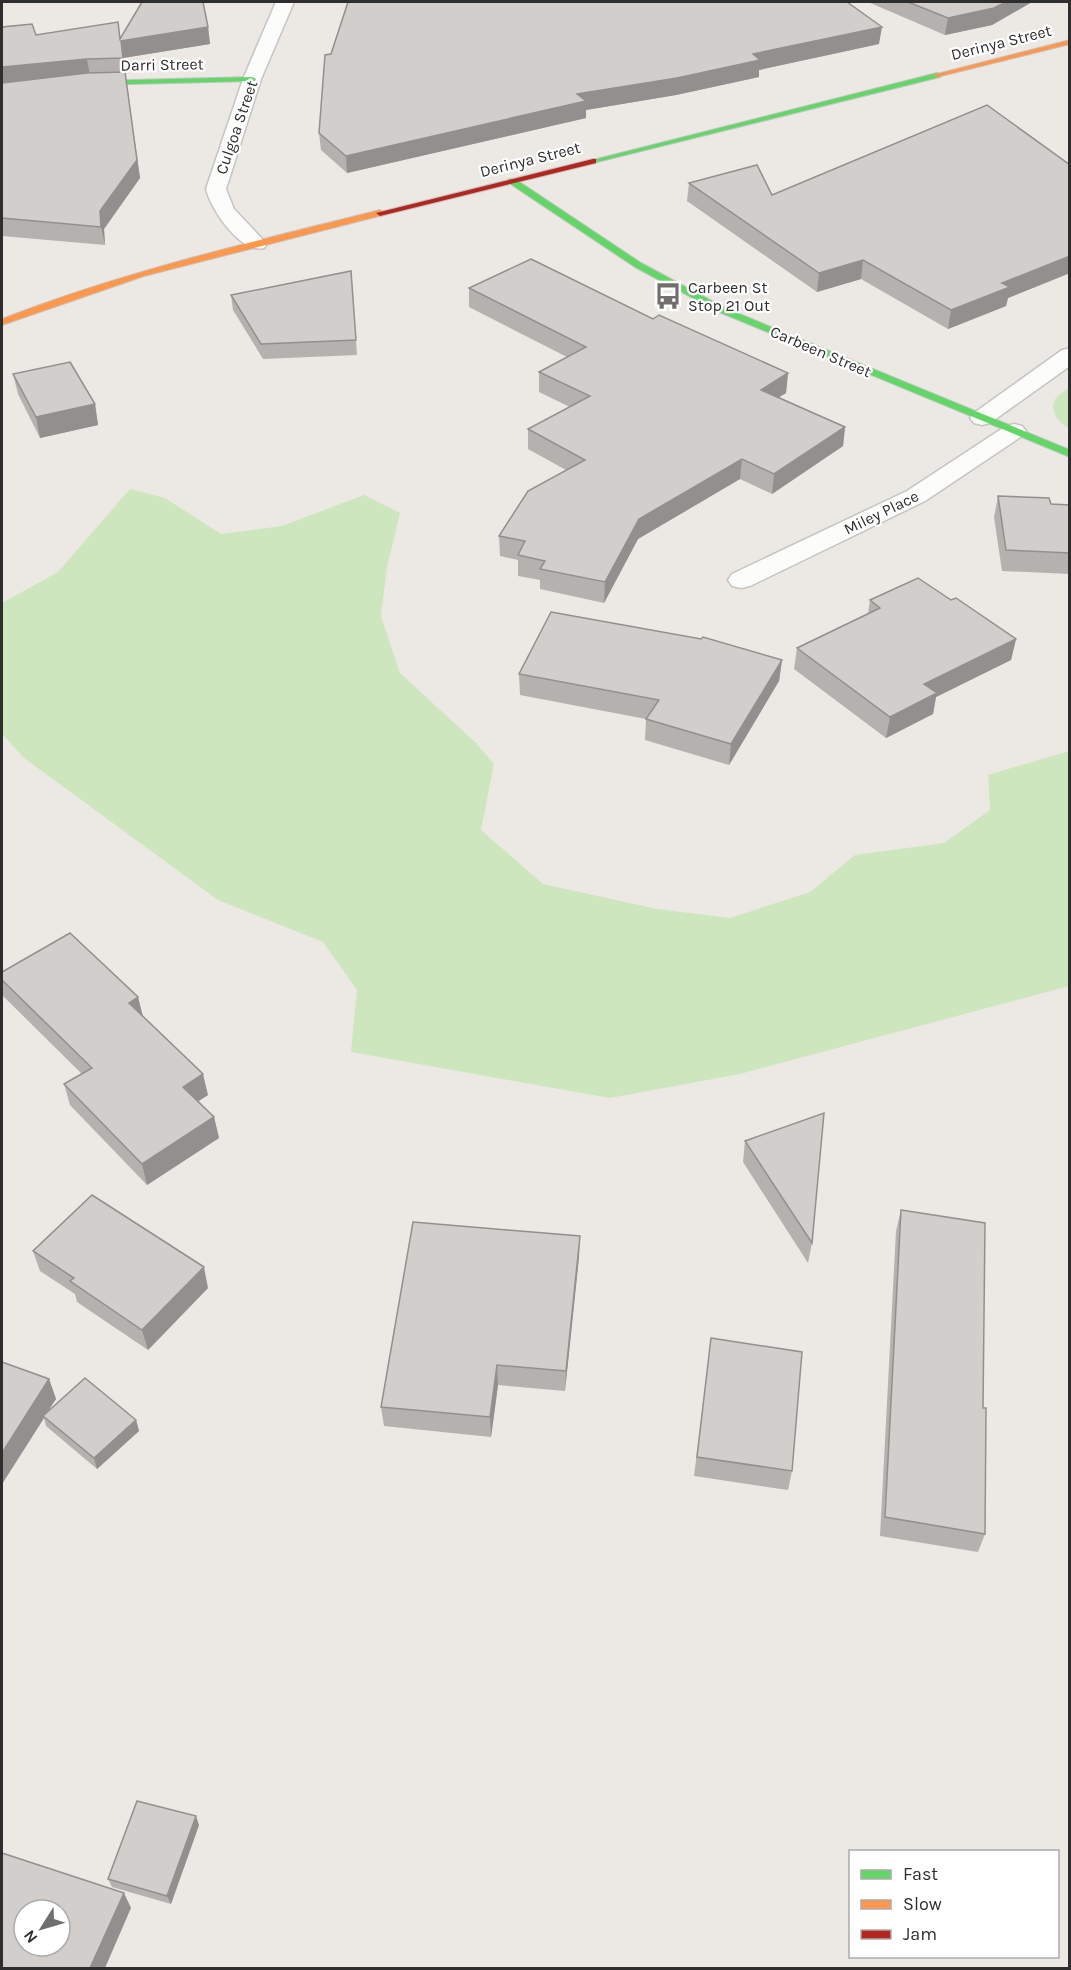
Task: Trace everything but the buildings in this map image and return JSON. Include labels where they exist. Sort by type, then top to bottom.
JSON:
[{"type":"street","name":"Culgoa Street","points":[[257,243],[231,220],[217,199],[216,189],[252,79],[285,2]]},
{"type":"street","name":"Derinya Street","points":[[2,322],[70,296],[257,243],[1070,42]]},
{"type":"street","name":"Darri Street","points":[[2,93],[90,83],[252,79]]},
{"type":"street","name":"Carbeen Street","points":[[512,181],[638,265],[722,310],[1070,454]]},
{"type":"street","points":[[982,418],[1070,355]]},
{"type":"street","name":"Miley Place","points":[[741,580],[916,496],[1014,431]]},
{"type":"green space","points":[[1069,388],[1069,428],[1055,415],[1053,406],[1058,396]]},
{"type":"green space","points":[[130,489],[165,498],[221,534],[282,526],[364,495],[400,513],[387,567],[381,616],[400,673],[476,743],[494,764],[481,830],[543,884],[657,909],[730,918],[810,892],[855,855],[944,843],[990,810],[988,775],[1069,751],[1069,986],[740,1074],[610,1098],[351,1052],[357,990],[323,942],[218,900],[24,758],[2,734],[2,603],[58,572]]},
{"type":"traffic: fast","points":[[593,161],[937,75]]},
{"type":"traffic: fast","points":[[2,93],[90,83],[252,79]]},
{"type":"traffic: fast","points":[[512,181],[638,265],[722,310],[1070,454]]},
{"type":"traffic: slow","points":[[937,75],[1070,42]]},
{"type":"traffic: slow","points":[[2,322],[94,288],[141,274],[380,213]]},
{"type":"traffic: jam","points":[[380,213],[593,161]]},
{"type":"place","name":"Carbeen St Stop 21 Out","points":[[668,296]]}]
